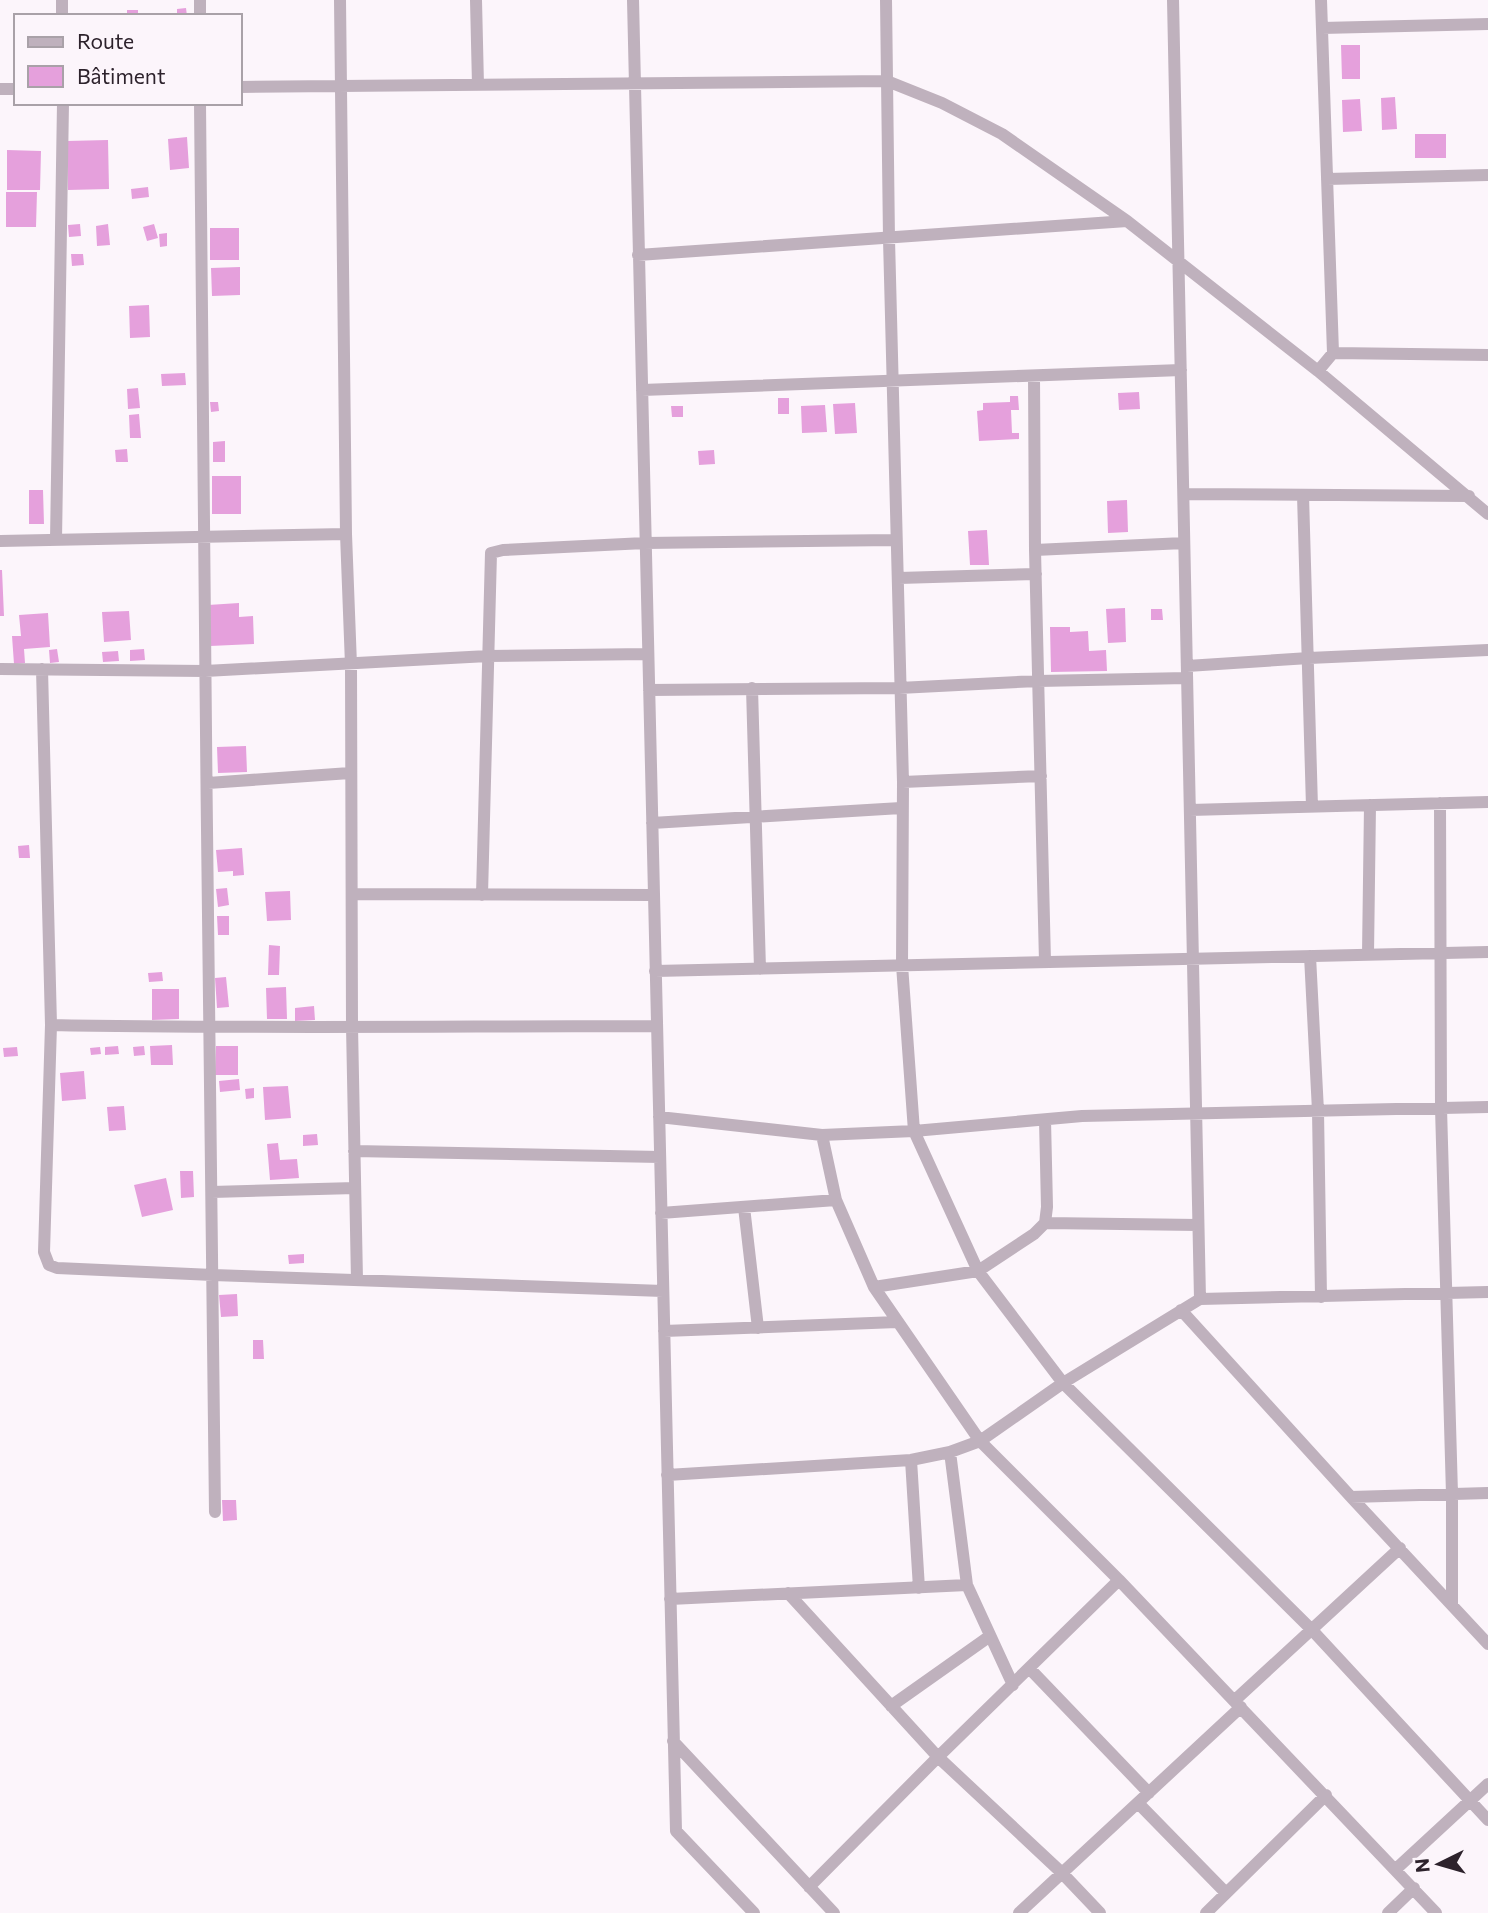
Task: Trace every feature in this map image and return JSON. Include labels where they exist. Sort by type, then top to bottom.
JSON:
[{"type":"street","points":[[340,0],[346,534],[351,665],[352,1026],[357,1280]]},
{"type":"street","points":[[475,0],[478,85]]},
{"type":"street","points":[[633,0],[676,1831],[754,1913]]},
{"type":"street","points":[[886,0],[889,239],[899,578],[902,965],[914,1131],[978,1271],[1063,1383],[1312,1630],[1488,1820]]},
{"type":"street","points":[[1173,0],[1199,1299]]},
{"type":"street","points":[[1318,371],[1333,353],[1321,0]]},
{"type":"street","points":[[1322,28],[1488,24]]},
{"type":"street","points":[[242,87],[887,81],[942,103],[1002,134],[1127,221],[1318,371],[1488,513]]},
{"type":"street","points":[[56,540],[63,105]]},
{"type":"street","points":[[200,105],[202,538],[208,783],[215,1511]]},
{"type":"street","points":[[1327,179],[1488,175]]},
{"type":"street","points":[[638,255],[1127,221]]},
{"type":"street","points":[[1333,353],[1488,355]]},
{"type":"street","points":[[642,390],[1181,370]]},
{"type":"street","points":[[1034,376],[1035,550],[1045,962]]},
{"type":"street","points":[[1184,494],[1469,496]]},
{"type":"street","points":[[1303,495],[1312,807]]},
{"type":"street","points":[[0,541],[346,534]]},
{"type":"street","points":[[482,895],[491,553],[503,550],[645,543],[896,540]]},
{"type":"street","points":[[1035,550],[1184,543]]},
{"type":"street","points":[[899,578],[1036,574]]},
{"type":"street","points":[[649,690],[899,688],[1187,672],[1309,658],[1488,650]]},
{"type":"street","points":[[0,669],[205,671],[488,656],[648,654]]},
{"type":"street","points":[[42,669],[51,1025],[44,1252],[49,1265],[57,1268],[213,1275],[663,1291]]},
{"type":"street","points":[[752,688],[760,969]]},
{"type":"street","points":[[208,783],[350,773]]},
{"type":"street","points":[[902,782],[1041,776]]},
{"type":"street","points":[[1190,810],[1488,802]]},
{"type":"street","points":[[1440,803],[1441,1108],[1452,1494],[1452,1605]]},
{"type":"street","points":[[1368,954],[1370,805]]},
{"type":"street","points":[[652,823],[901,807]]},
{"type":"street","points":[[352,894],[653,895]]},
{"type":"street","points":[[655,971],[1488,952]]},
{"type":"street","points":[[1310,956],[1318,1111],[1321,1297]]},
{"type":"street","points":[[51,1025],[211,1028],[657,1026]]},
{"type":"street","points":[[659,1117],[822,1135],[914,1131],[1083,1116],[1488,1107]]},
{"type":"street","points":[[874,1287],[978,1271],[1034,1234],[1045,1223],[1045,1120]]},
{"type":"street","points":[[822,1135],[836,1200],[874,1287],[981,1441],[1119,1580],[1436,1913]]},
{"type":"street","points":[[354,1151],[660,1157]]},
{"type":"street","points":[[212,1192],[355,1188]]},
{"type":"street","points":[[661,1213],[836,1200]]},
{"type":"street","points":[[744,1207],[758,1328]]},
{"type":"street","points":[[1045,1223],[1198,1225]]},
{"type":"street","points":[[667,1475],[911,1460],[950,1452],[981,1441],[1063,1383],[1199,1299],[1488,1292]]},
{"type":"street","points":[[1181,1310],[1488,1644]]},
{"type":"street","points":[[664,1331],[897,1322]]},
{"type":"street","points":[[950,1452],[967,1586],[1013,1685]]},
{"type":"street","points":[[911,1460],[919,1588]]},
{"type":"street","points":[[1351,1497],[1488,1493]]},
{"type":"street","points":[[1019,1913],[1138,1804],[1312,1630],[1400,1548]]},
{"type":"street","points":[[809,1887],[1119,1580]]},
{"type":"street","points":[[670,1598],[967,1586]]},
{"type":"street","points":[[788,1593],[938,1757],[1062,1873],[1100,1913]]},
{"type":"street","points":[[891,1706],[990,1636]]},
{"type":"street","points":[[1029,1668],[1149,1793]]},
{"type":"street","points":[[673,1741],[834,1913]]},
{"type":"street","points":[[1396,1869],[1488,1784]]},
{"type":"street","points":[[1206,1913],[1326,1795]]},
{"type":"street","points":[[1138,1804],[1226,1893]]},
{"type":"street","points":[[1388,1913],[1414,1888]]},
{"type":"building","points":[[186,8],[187,14],[177,14],[177,9]]},
{"type":"building","points":[[127,10],[138,10],[138,14],[127,14]]},
{"type":"building","points":[[1341,45],[1360,45],[1360,79],[1342,79]]},
{"type":"building","points":[[1395,97],[1397,129],[1382,130],[1381,98]]},
{"type":"building","points":[[1360,99],[1362,131],[1343,132],[1342,100]]},
{"type":"building","points":[[1415,134],[1446,134],[1446,158],[1415,158]]},
{"type":"building","points":[[187,137],[189,168],[170,170],[168,139]]},
{"type":"building","points":[[108,140],[109,189],[68,190],[67,141]]},
{"type":"building","points":[[7,150],[41,151],[40,190],[7,190]]},
{"type":"building","points":[[148,187],[149,197],[132,199],[131,189]]},
{"type":"building","points":[[6,192],[37,192],[36,227],[6,227]]},
{"type":"building","points":[[80,224],[81,236],[69,237],[68,225]]},
{"type":"building","points":[[108,224],[110,245],[97,246],[96,226]]},
{"type":"building","points":[[154,224],[158,238],[147,241],[143,227]]},
{"type":"building","points":[[210,228],[239,228],[239,260],[210,260]]},
{"type":"building","points":[[167,233],[167,246],[160,247],[159,234]]},
{"type":"building","points":[[71,254],[83,254],[84,265],[72,266]]},
{"type":"building","points":[[240,267],[240,295],[212,296],[211,268]]},
{"type":"building","points":[[149,305],[150,337],[130,338],[129,306]]},
{"type":"building","points":[[185,373],[186,385],[162,386],[161,374]]},
{"type":"building","points":[[138,388],[140,408],[128,409],[127,389]]},
{"type":"building","points":[[1139,392],[1140,409],[1119,410],[1118,393]]},
{"type":"building","points":[[1010,396],[1018,396],[1019,410],[1011,410],[1012,433],[1019,433],[1019,439],[979,441],[977,411],[983,410],[983,403],[1010,402]]},
{"type":"building","points":[[778,398],[789,398],[789,414],[778,414]]},
{"type":"building","points":[[210,402],[218,402],[219,411],[211,412]]},
{"type":"building","points":[[855,403],[857,433],[835,434],[833,404]]},
{"type":"building","points":[[825,405],[827,432],[802,433],[801,406]]},
{"type":"building","points":[[671,406],[683,406],[683,417],[672,417]]},
{"type":"building","points":[[139,414],[141,438],[130,438],[129,415]]},
{"type":"building","points":[[225,441],[225,462],[213,462],[213,442]]},
{"type":"building","points":[[127,449],[128,462],[116,462],[115,450]]},
{"type":"building","points":[[714,450],[715,464],[699,465],[698,451]]},
{"type":"building","points":[[212,476],[241,476],[241,514],[212,514]]},
{"type":"building","points":[[29,490],[43,490],[44,524],[29,524]]},
{"type":"building","points":[[1127,500],[1128,532],[1108,533],[1107,501]]},
{"type":"building","points":[[987,530],[989,565],[970,565],[968,531]]},
{"type":"building","points":[[2,570],[4,616],[0,616]]},
{"type":"building","points":[[239,603],[239,617],[253,616],[254,644],[210,646],[208,605]]},
{"type":"building","points":[[1125,608],[1126,642],[1108,643],[1106,609]]},
{"type":"building","points":[[1151,609],[1162,609],[1163,620],[1151,620]]},
{"type":"building","points":[[129,611],[131,640],[104,642],[102,612]]},
{"type":"building","points":[[48,613],[50,647],[24,649],[25,663],[14,664],[12,636],[21,636],[19,615]]},
{"type":"building","points":[[1050,627],[1070,627],[1070,632],[1088,631],[1089,651],[1106,650],[1107,671],[1051,672]]},
{"type":"building","points":[[57,649],[59,662],[50,663],[49,650]]},
{"type":"building","points":[[144,649],[145,660],[130,661],[130,650]]},
{"type":"building","points":[[118,651],[119,661],[103,662],[102,652]]},
{"type":"building","points":[[246,746],[247,772],[218,773],[217,747]]},
{"type":"building","points":[[29,845],[30,858],[19,858],[18,846]]},
{"type":"building","points":[[242,848],[244,875],[233,876],[233,871],[218,872],[216,850]]},
{"type":"building","points":[[227,888],[229,905],[218,907],[216,889]]},
{"type":"building","points":[[290,891],[291,920],[267,921],[265,892]]},
{"type":"building","points":[[217,916],[229,916],[229,935],[218,935]]},
{"type":"building","points":[[269,945],[280,946],[279,975],[268,975]]},
{"type":"building","points":[[162,972],[163,981],[149,982],[148,973]]},
{"type":"building","points":[[226,977],[229,1007],[217,1008],[215,978]]},
{"type":"building","points":[[286,987],[287,1019],[267,1019],[266,988]]},
{"type":"building","points":[[152,989],[179,989],[179,1019],[152,1020]]},
{"type":"building","points":[[314,1006],[315,1020],[295,1021],[295,1008]]},
{"type":"building","points":[[172,1045],[173,1065],[151,1065],[150,1046]]},
{"type":"building","points":[[118,1046],[119,1054],[105,1055],[105,1047]]},
{"type":"building","points":[[144,1046],[145,1055],[134,1056],[133,1047]]},
{"type":"building","points":[[216,1046],[238,1046],[238,1075],[215,1075]]},
{"type":"building","points":[[17,1047],[18,1056],[4,1057],[3,1048]]},
{"type":"building","points":[[100,1047],[101,1054],[91,1055],[90,1048]]},
{"type":"building","points":[[84,1071],[86,1099],[62,1101],[60,1073]]},
{"type":"building","points":[[239,1079],[240,1090],[220,1092],[219,1081]]},
{"type":"building","points":[[288,1086],[291,1118],[265,1120],[263,1087]]},
{"type":"building","points":[[254,1088],[254,1098],[246,1099],[245,1089]]},
{"type":"building","points":[[124,1106],[126,1130],[109,1131],[107,1107]]},
{"type":"building","points":[[317,1134],[318,1145],[303,1146],[303,1135]]},
{"type":"building","points":[[278,1143],[280,1160],[297,1159],[299,1178],[270,1180],[267,1144]]},
{"type":"building","points":[[180,1171],[193,1171],[194,1197],[181,1198]]},
{"type":"building","points":[[166,1178],[173,1210],[142,1217],[134,1185]]},
{"type":"building","points":[[304,1254],[304,1263],[289,1264],[288,1255]]},
{"type":"building","points":[[237,1294],[238,1316],[221,1317],[219,1295]]},
{"type":"building","points":[[253,1340],[263,1340],[264,1359],[253,1359]]},
{"type":"building","points":[[222,1500],[236,1500],[237,1520],[223,1521]]}]
